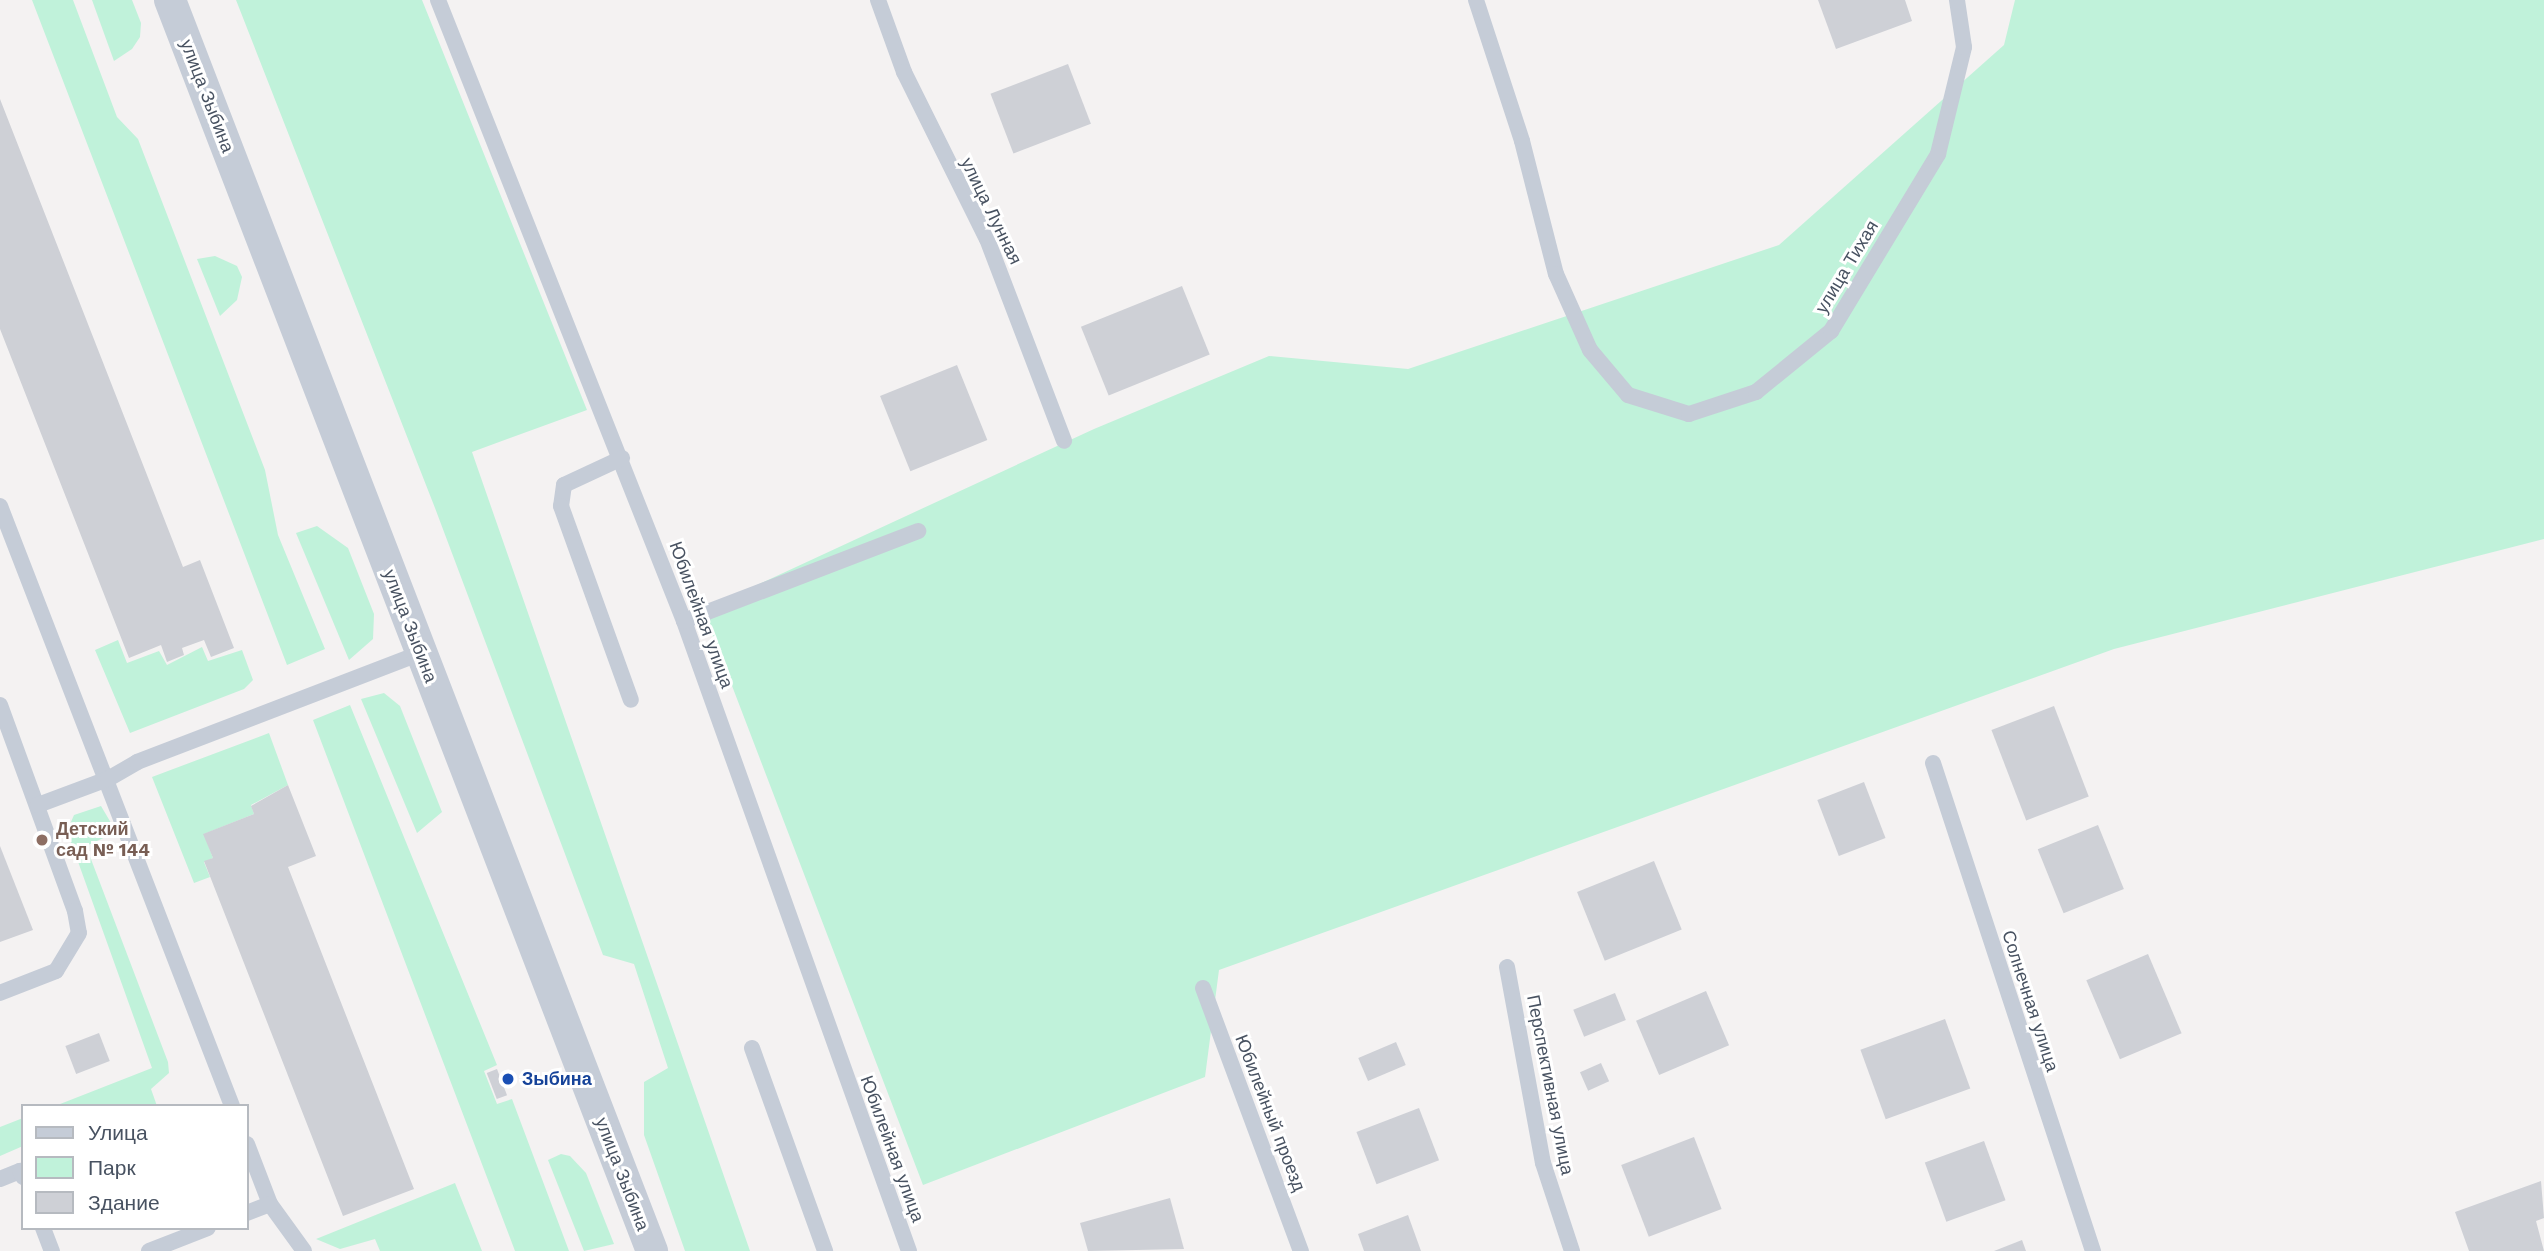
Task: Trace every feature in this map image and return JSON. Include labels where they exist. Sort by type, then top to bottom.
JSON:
[{"type":"street","name":"улица Зыбина","points":[[170,0],[652,1251]]},
{"type":"lane","name":"Юбилейная улица","points":[[438,0],[622,458],[684,621],[909,1251]]},
{"type":"lane","name":"улица Лунная","points":[[878,0],[904,72],[987,239],[1064,441]]},
{"type":"lane","name":"улица Тихая","points":[[1476,0],[1521,141],[1556,274],[1590,350],[1628,395],[1689,414],[1756,392],[1831,331],[1938,154],[1964,47],[1957,0]]},
{"type":"lane","points":[[622,458],[564,485],[561,506],[632,700]]},
{"type":"lane","points":[[0,506],[108,779],[231,1104]]},
{"type":"lane","points":[[684,621],[918,531]]},
{"type":"lane","points":[[38,805],[108,779],[136,762],[421,653]]},
{"type":"lane","points":[[0,705],[38,805],[79,933],[56,971],[0,993]]},
{"type":"lane","name":"Солнечная улица","points":[[1933,763],[2093,1251]]},
{"type":"lane","name":"Перспективная улица","points":[[1507,967],[1543,1163],[1572,1251]]},
{"type":"lane","name":"Юбилейный проезд","points":[[1203,988],[1301,1251]]},
{"type":"lane","points":[[752,1048],[825,1251]]},
{"type":"lane","points":[[248,1147],[270,1204],[304,1251]]},
{"type":"lane","points":[[0,1178],[20,1171],[21,1173]]},
{"type":"lane","points":[[248,1213],[270,1204]]},
{"type":"lane","points":[[44,1230],[52,1251]]},
{"type":"lane","points":[[149,1251],[203,1230]]},
{"type":"green space","points":[[32,0],[73,0],[117,117],[138,139],[265,470],[278,535],[325,649],[287,665]]},
{"type":"green space","points":[[92,0],[132,0],[141,23],[140,37],[132,49],[114,61]]},
{"type":"green space","points":[[236,0],[422,0],[587,410],[472,452],[750,1251],[685,1251],[644,1135],[644,1082],[668,1068],[634,964],[603,955],[435,508]]},
{"type":"green space","points":[[2015,0],[2544,0],[2544,539],[2114,649],[1219,970],[1205,1077],[923,1185],[703,610],[1094,429],[1269,356],[1408,369],[1779,245],[2004,45]]},
{"type":"green space","points":[[215,256],[237,266],[242,277],[237,300],[220,316],[197,259]]},
{"type":"green space","points":[[317,526],[348,548],[374,614],[373,639],[349,660],[296,533]]},
{"type":"green space","points":[[118,640],[127,663],[159,651],[167,665],[202,647],[208,661],[242,650],[253,680],[244,689],[130,733],[95,650]]},
{"type":"green space","points":[[384,693],[400,706],[442,812],[417,833],[361,699]]},
{"type":"green space","points":[[350,705],[497,1065],[484,1071],[497,1104],[512,1099],[569,1251],[515,1251],[313,720]]},
{"type":"green space","points":[[269,733],[288,785],[251,805],[254,814],[204,834],[213,858],[204,862],[210,877],[194,883],[152,777]]},
{"type":"green space","points":[[101,806],[114,828],[110,835],[86,846],[168,1062],[169,1073],[151,1089],[156,1104],[60,1104],[152,1068],[67,831],[74,815]]},
{"type":"green space","points":[[21,1119],[21,1147],[0,1156],[0,1127]]},
{"type":"green space","points":[[561,1154],[570,1156],[586,1173],[614,1244],[584,1251],[548,1160]]},
{"type":"green space","points":[[455,1183],[482,1251],[380,1251],[375,1239],[340,1249],[316,1239]]},
{"type":"building","points":[[1818,0],[1905,0],[1912,21],[1836,49]]},
{"type":"building","points":[[1068,64],[1091,124],[1013,153],[991,94]]},
{"type":"building","points":[[0,99],[183,567],[200,560],[234,648],[211,657],[204,640],[182,648],[184,655],[167,662],[161,645],[129,658],[0,329]]},
{"type":"building","points":[[1182,286],[1210,355],[1109,395],[1081,327]]},
{"type":"building","points":[[957,365],[987,440],[910,471],[880,396]]},
{"type":"building","points":[[2054,706],[2089,797],[2026,821],[1991,730]]},
{"type":"building","points":[[1864,782],[1886,838],[1839,856],[1817,800]]},
{"type":"building","points":[[288,785],[316,856],[288,867],[414,1189],[343,1216],[204,861],[213,858],[203,834],[254,814],[251,806]]},
{"type":"building","points":[[2098,825],[2124,889],[2064,913],[2038,849]]},
{"type":"building","points":[[0,846],[33,930],[0,942]]},
{"type":"building","points":[[1654,861],[1682,930],[1605,961],[1577,892]]},
{"type":"building","points":[[2148,954],[2182,1033],[2120,1059],[2086,980]]},
{"type":"building","points":[[1706,991],[1729,1045],[1659,1075],[1636,1021]]},
{"type":"building","points":[[1615,993],[1626,1020],[1584,1037],[1573,1010]]},
{"type":"building","points":[[1945,1019],[1970,1089],[1886,1119],[1860,1050]]},
{"type":"building","points":[[99,1033],[110,1061],[76,1074],[65,1046]]},
{"type":"building","points":[[1396,1042],[1406,1065],[1368,1081],[1358,1058]]},
{"type":"building","points":[[1601,1063],[1609,1081],[1588,1091],[1580,1072]]},
{"type":"building","points":[[497,1069],[507,1095],[497,1099],[487,1073]]},
{"type":"building","points":[[1419,1108],[1439,1160],[1377,1184],[1356,1132]]},
{"type":"building","points":[[1694,1137],[1722,1209],[1649,1237],[1621,1165]]},
{"type":"building","points":[[1984,1141],[2006,1200],[1946,1222],[1925,1163]]},
{"type":"building","points":[[2541,1181],[2544,1218],[2536,1221],[2544,1251],[2469,1251],[2455,1212]]},
{"type":"building","points":[[1170,1198],[1184,1249],[1088,1251],[1080,1223]]},
{"type":"building","points":[[1408,1215],[1421,1251],[1364,1251],[1358,1234]]},
{"type":"building","points":[[2022,1240],[2026,1251],[1994,1251]]},
{"type":"place","name":"Детский сад № 144","points":[[42,840]]},
{"type":"place","name":"Зыбина","points":[[508,1079]]}]
